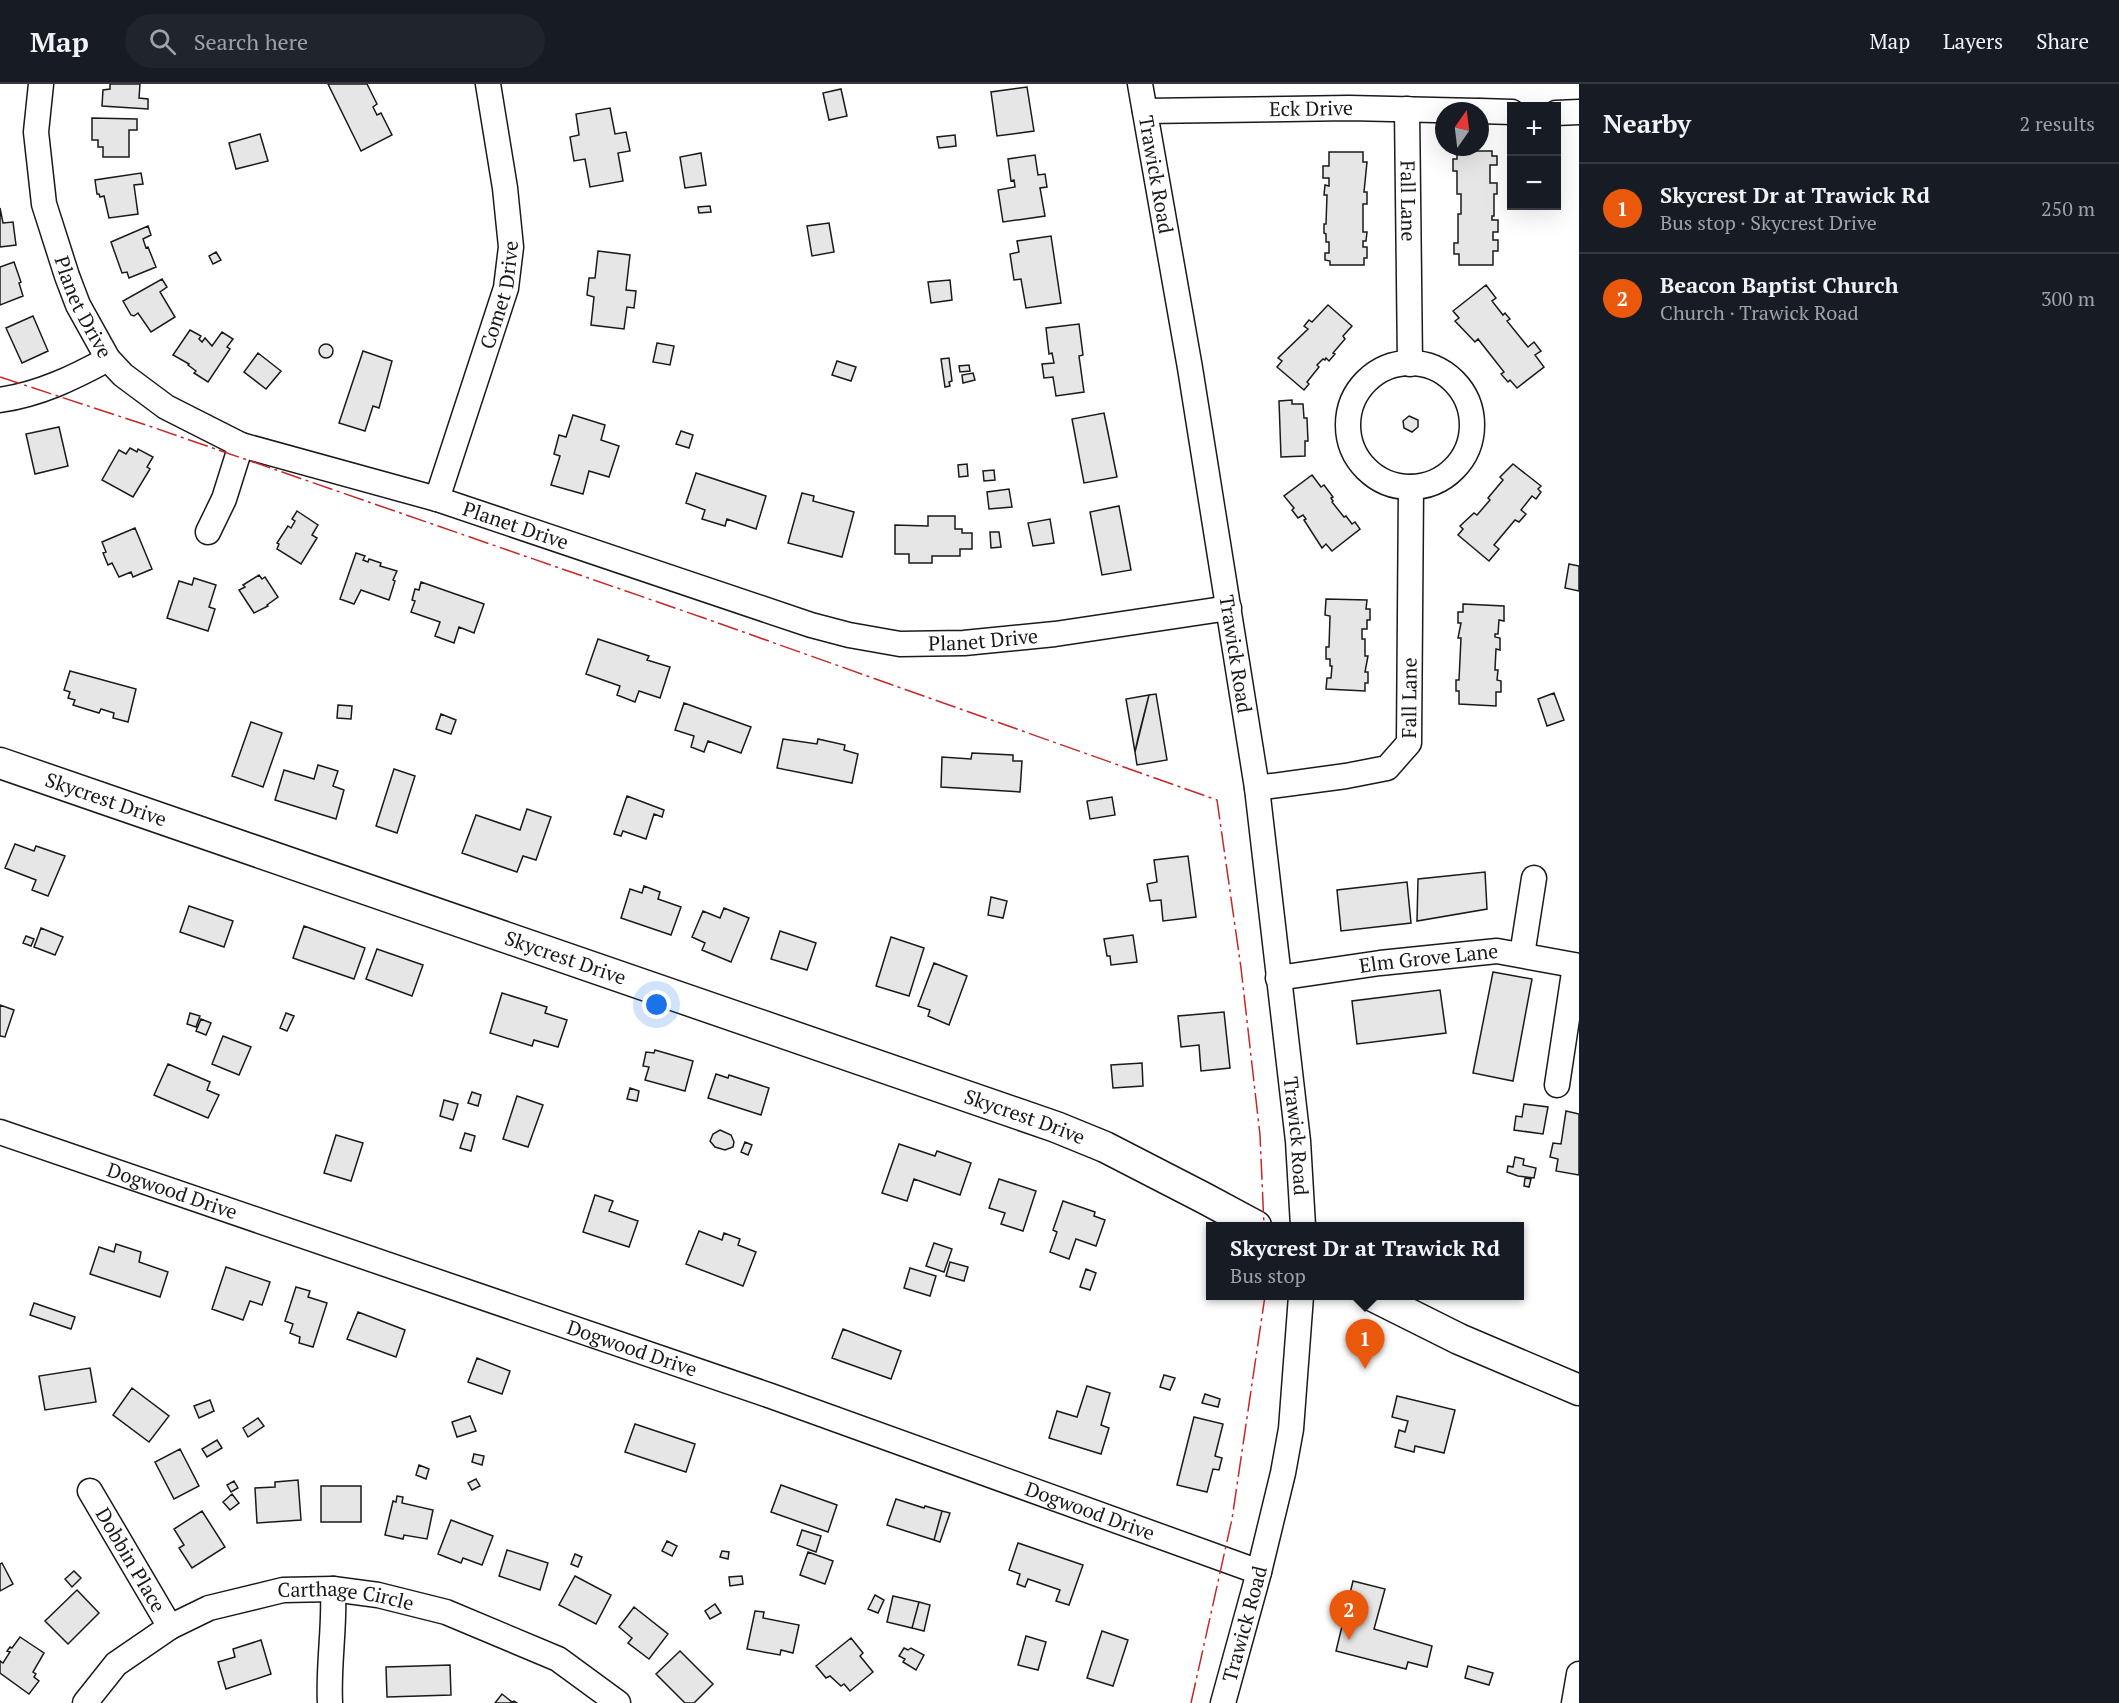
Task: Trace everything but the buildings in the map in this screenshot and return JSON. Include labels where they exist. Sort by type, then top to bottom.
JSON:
[{"type":"main road","name":"Skycrest Drive","points":[[0,763],[1056,1127],[1113,1151],[1204,1197],[1247,1222]]},
{"type":"main road","points":[[1381,1300],[1459,1339],[1579,1390]]},
{"type":"street","name":"Planet Drive","points":[[41,84],[36,132],[44,204],[78,305],[108,359],[123,375],[166,407],[241,445],[437,499],[811,625],[900,644],[964,643],[1055,634],[1229,608]]},
{"type":"street","name":"Comet Drive","points":[[437,499],[506,288],[511,247],[505,188],[488,84]]},
{"type":"street","name":"Trawick Road","points":[[1140,84],[1190,368],[1257,788],[1298,1141],[1303,1222]]},
{"type":"street","name":"Fall Lane","points":[[1407,109],[1410,364]]},
{"type":"street","name":"Eck Drive","points":[[1145,111],[1435,110]]},
{"type":"street","name":"Eck Drive","points":[[1489,111],[1507,112]]},
{"type":"street","points":[[1561,112],[1579,112]]},
{"type":"street","points":[[0,400],[36,393],[67,381],[108,359]]},
{"type":"street","points":[[1398,364],[1432,367],[1448,376],[1464,395],[1472,419],[1472,436],[1466,453],[1456,467],[1443,478],[1428,485],[1411,487],[1387,483],[1367,470],[1353,451],[1348,428],[1352,405],[1363,384],[1382,370],[1398,364]]},
{"type":"street","points":[[208,532],[224,499],[241,445]]},
{"type":"street","name":"Fall Lane","points":[[1257,788],[1387,768],[1409,743],[1411,487]]},
{"type":"street","points":[[1522,956],[1534,878]]},
{"type":"street","name":"Elm Grove Lane","points":[[1278,978],[1380,963],[1497,951],[1577,966]]},
{"type":"street","points":[[1557,1084],[1577,966]]},
{"type":"street","name":"Dogwood Drive","points":[[0,1132],[771,1396],[1259,1572]]},
{"type":"street","name":"Trawick Road","points":[[1223,1703],[1283,1473],[1291,1429],[1301,1300]]},
{"type":"street","name":"Dobbin Place","points":[[90,1491],[170,1627]]},
{"type":"street","points":[[330,1703],[333,1589]]},
{"type":"street","name":"Carthage Circle","points":[[85,1703],[116,1664],[170,1627],[209,1608],[284,1590],[333,1589],[378,1595],[446,1612],[558,1659],[618,1703]]},
{"type":"street","points":[[1574,1703],[1579,1674]]},
{"type":"power","points":[[0,377],[152,427],[701,617],[1217,800],[1241,968],[1260,1135],[1264,1222]]},
{"type":"power","points":[[1191,1703],[1232,1519],[1264,1300]]},
{"type":"place","name":"Skycrest Dr at Trawick Rd","points":[[1365,1369]]},
{"type":"place","name":"Beacon Baptist Church","points":[[1349,1640]]}]
